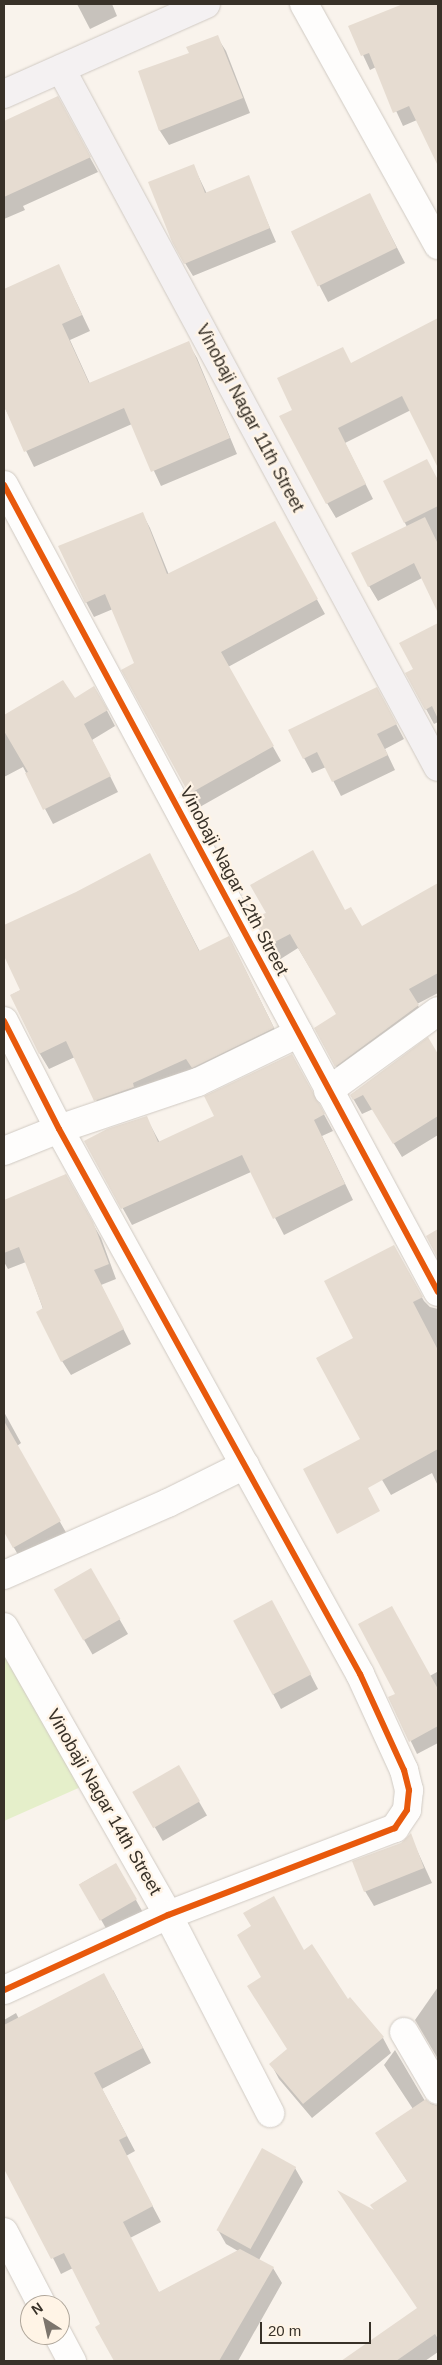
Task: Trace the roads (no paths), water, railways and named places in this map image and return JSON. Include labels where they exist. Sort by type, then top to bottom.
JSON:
[{"type":"street","points":[[4,94],[206,4]]},
{"type":"street","points":[[304,4],[438,245]]},
{"type":"street","name":"Vinobaji Nagar 11th Street","points":[[61,69],[438,767]]},
{"type":"street","name":"Vinobaji Nagar 12th Street","points":[[4,485],[299,1033],[328,1091],[438,1292]]},
{"type":"street","points":[[328,1091],[438,1011]]},
{"type":"street","points":[[4,1021],[59,1129],[360,1674],[404,1770],[409,1790],[408,1810],[395,1828],[168,1915],[4,1990]]},
{"type":"street","points":[[4,1151],[59,1129],[198,1082],[299,1033]]},
{"type":"street","points":[[4,1575],[168,1503],[245,1465]]},
{"type":"street","name":"Vinobaji Nagar 14th Street","points":[[4,1627],[168,1915],[270,2113]]},
{"type":"street","points":[[404,2032],[438,2090]]},
{"type":"street","points":[[4,2232],[37,2295]]},
{"type":"street","points":[[63,2345],[72,2361]]}]
